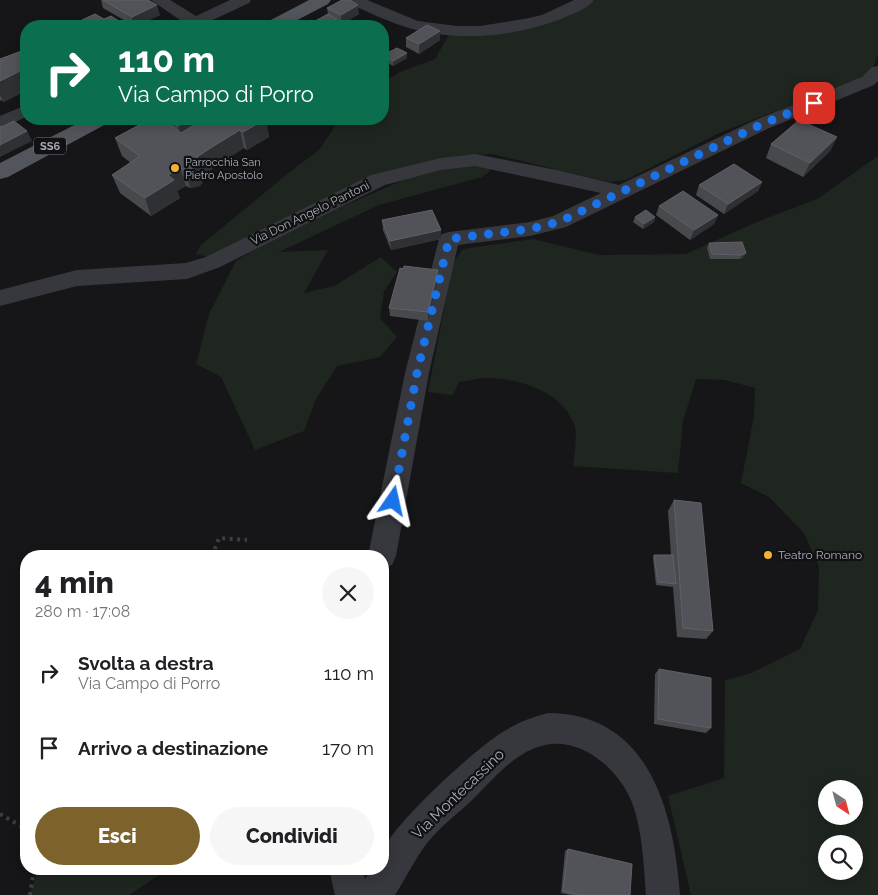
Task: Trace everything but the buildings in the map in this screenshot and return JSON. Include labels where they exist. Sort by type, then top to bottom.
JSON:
[{"type":"main road","points":[[284,20],[322,0]]},
{"type":"main road","name":"SS6","points":[[0,172],[90,125]]},
{"type":"street","points":[[159,0],[186,20]]},
{"type":"street","points":[[200,20],[243,0]]},
{"type":"street","points":[[354,0],[414,25],[436,29],[467,30],[497,29],[539,21],[559,14],[586,0]]},
{"type":"street","points":[[383,550],[417,373],[449,239],[530,229],[559,222],[760,125],[868,81],[878,71]]},
{"type":"street","points":[[0,123],[20,120]]},
{"type":"street","name":"Via Don Angelo Pantoni","points":[[0,298],[76,278],[187,271],[213,262],[378,180],[441,164],[476,160],[557,176],[622,192]]},
{"type":"street","name":"Via Montecassino","points":[[389,873],[415,833],[506,746],[539,730],[556,726],[575,729],[594,737],[613,750],[628,767],[642,789],[651,815],[663,895]]},
{"type":"street","points":[[347,875],[352,895]]},
{"type":"street","name":"Via Montecassino","points":[[375,895],[388,875]]},
{"type":"path","points":[[214,550],[219,538],[247,540]]},
{"type":"path","points":[[0,814],[20,826]]},
{"type":"path","points":[[30,895],[33,875]]},
{"type":"shaded area","points":[[595,0],[878,0],[878,54],[872,70],[861,78],[719,133],[626,180],[608,182],[492,154],[457,156],[386,172],[208,257],[196,254],[201,245],[319,150],[336,125],[389,125],[389,78],[400,72],[435,59],[451,31],[495,32],[572,14]]},
{"type":"shaded area","points":[[878,156],[878,895],[691,895],[668,796],[724,778],[725,680],[749,674],[800,649],[818,610],[819,567],[804,533],[769,497],[741,483],[754,416],[755,388],[725,380],[696,379],[683,421],[678,473],[573,466],[576,433],[568,413],[560,403],[549,395],[525,384],[483,378],[459,382],[453,395],[428,392],[453,263],[463,249],[533,239],[599,255],[686,254],[752,224],[819,198]]},
{"type":"shaded area","points":[[467,164],[489,167],[490,171],[482,177],[379,205],[279,252],[328,250],[304,293],[334,286],[381,257],[397,272],[384,291],[380,318],[397,337],[380,357],[337,366],[316,399],[304,431],[255,450],[221,377],[196,364],[209,314],[236,261],[259,247],[339,208],[408,178]]},
{"type":"shaded area","points":[[37,875],[159,875],[129,895],[29,895]]},
{"type":"place","name":"Parrocchia San Pietro Apostolo","points":[[175,168]]},
{"type":"place","name":"Teatro Romano","points":[[768,555]]},
{"type":"route","points":[[393,501],[417,373],[449,239],[530,229],[559,222],[760,125],[814,103]]}]
